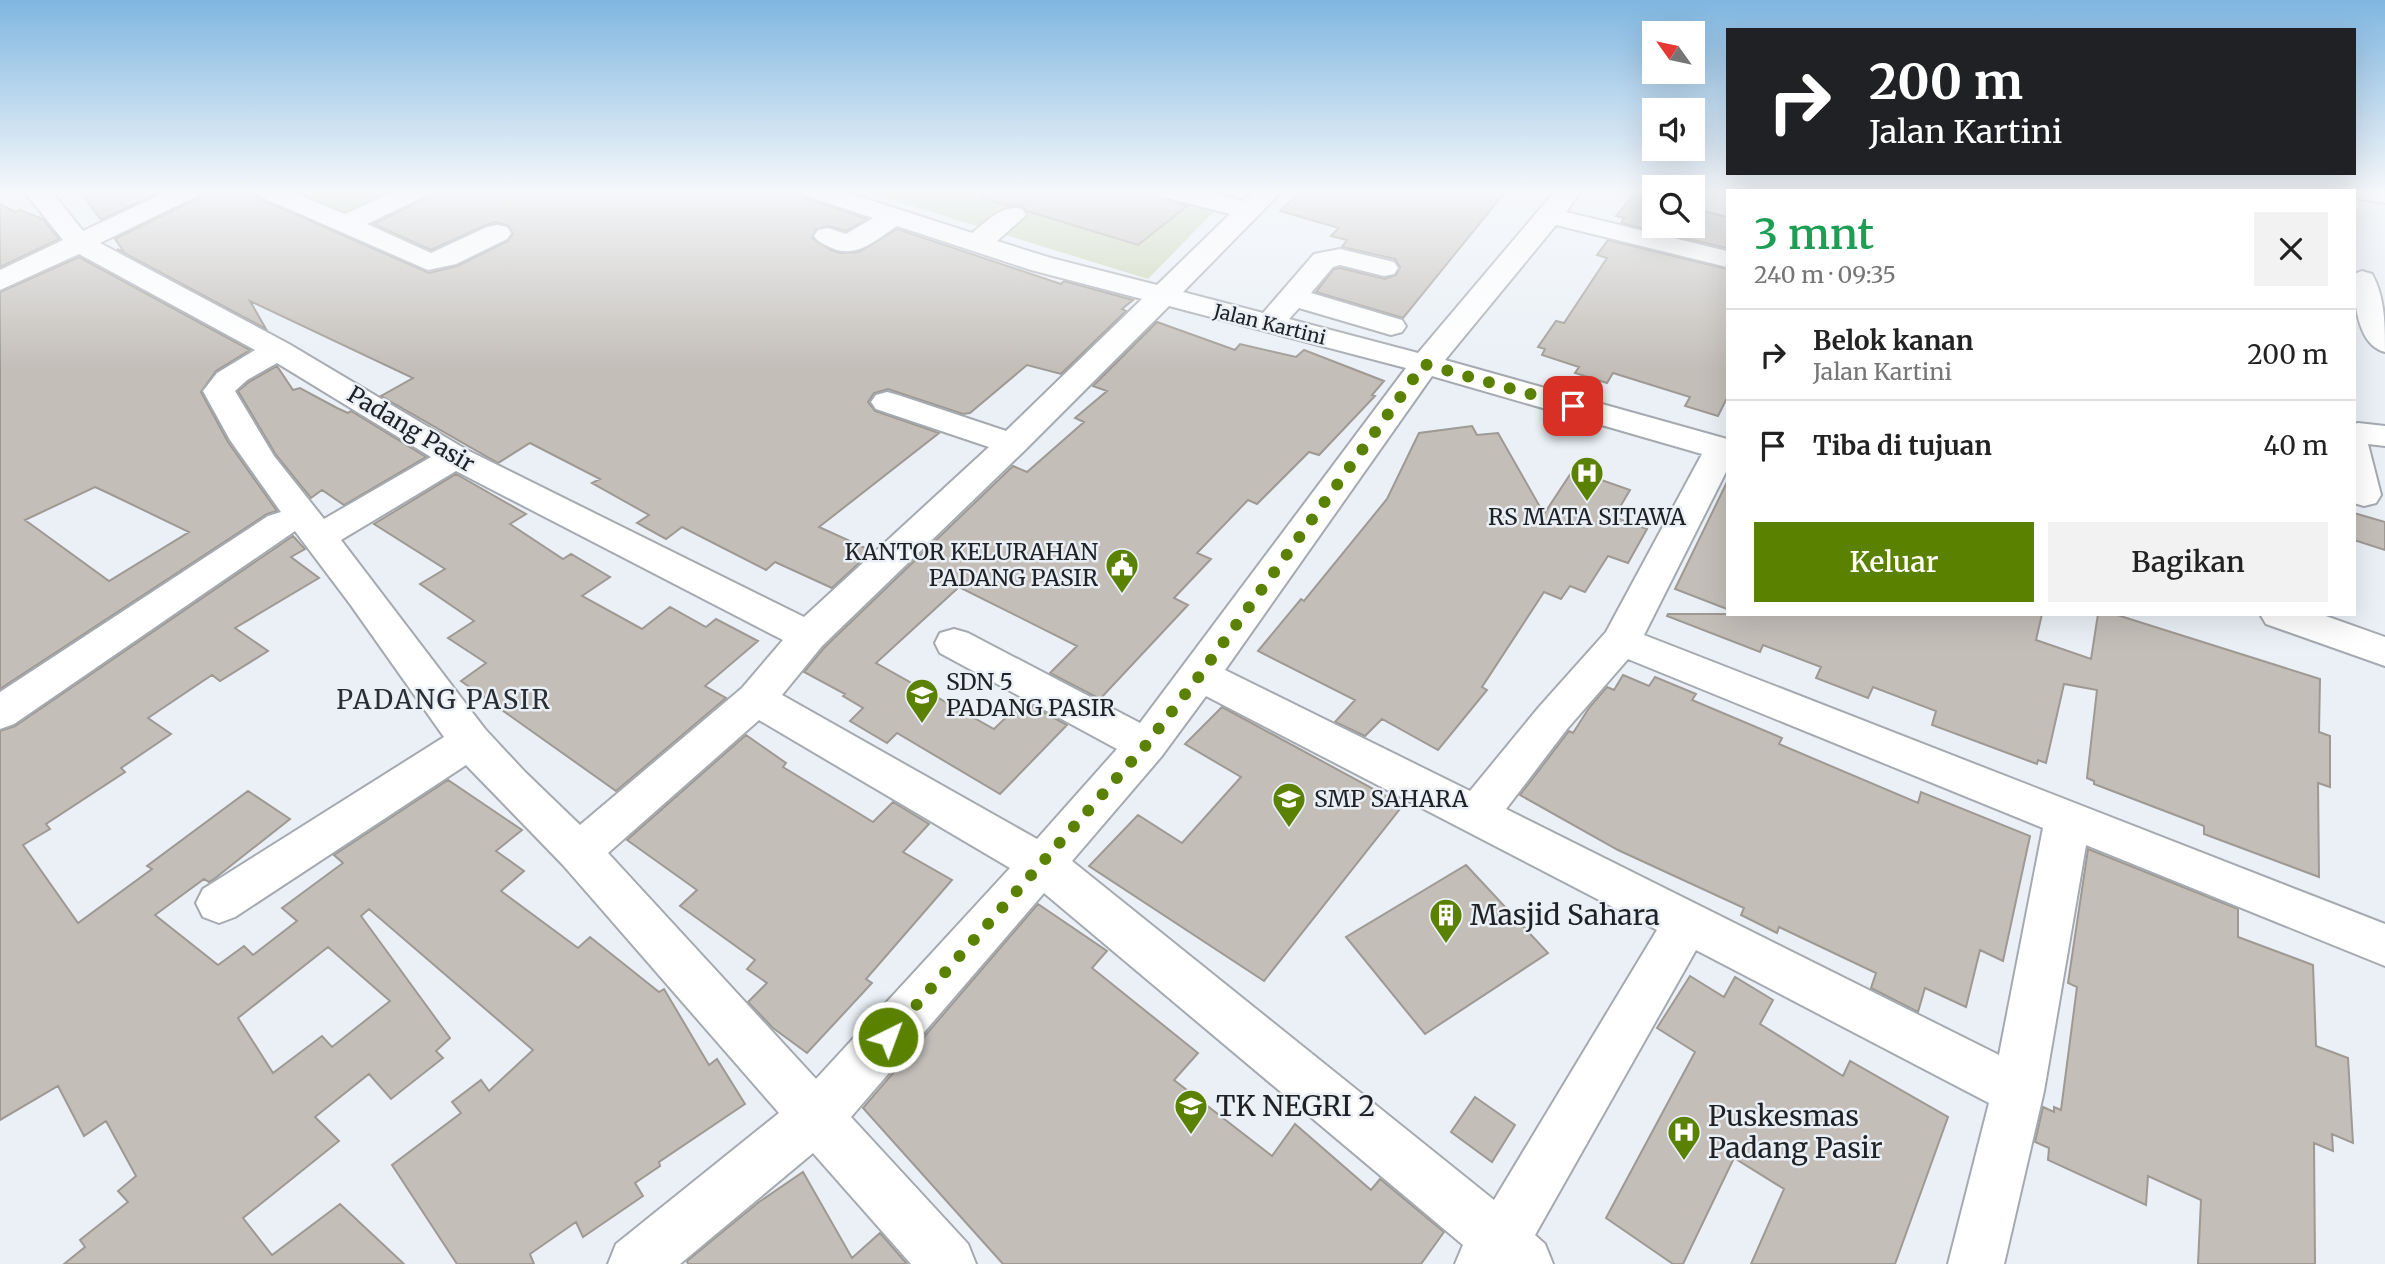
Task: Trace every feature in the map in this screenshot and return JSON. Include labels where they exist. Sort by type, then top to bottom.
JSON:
[{"type":"street","points":[[0,281],[64,250]]},
{"type":"street","name":"Padang Pasir","points":[[92,250],[278,350],[455,457],[807,636]]},
{"type":"street","points":[[402,250],[428,262],[446,258],[462,250]]},
{"type":"street","name":"Jalan Kartini","points":[[996,250],[1164,297],[1424,364],[1725,449]]},
{"type":"street","points":[[579,852],[756,699],[807,636],[1012,444],[1211,250]]},
{"type":"street","points":[[636,1264],[817,1116],[1146,745],[1200,675],[1424,364],[1521,250]]},
{"type":"street","points":[[1687,250],[1726,260]]},
{"type":"street","points":[[1269,324],[1321,262],[1329,258],[1345,257],[1384,268]]},
{"type":"street","points":[[2367,280],[2381,338],[2385,343]]},
{"type":"street","points":[[1291,296],[1391,326]]},
{"type":"street","points":[[278,350],[229,378],[219,391],[234,423],[265,467],[471,741],[523,799],[579,852],[948,1264]]},
{"type":"street","points":[[887,402],[1012,444]]},
{"type":"street","points":[[2356,435],[2385,436]]},
{"type":"street","points":[[1477,813],[1553,718],[1621,641],[1725,449]]},
{"type":"street","points":[[320,537],[455,457]]},
{"type":"street","points":[[2356,457],[2364,495]]},
{"type":"street","points":[[0,713],[281,524]]},
{"type":"street","points":[[2285,616],[2385,652]]},
{"type":"street","points":[[1621,641],[2385,945]]},
{"type":"street","points":[[954,643],[1146,745]]},
{"type":"street","points":[[1200,675],[1477,813],[1686,924],[2018,1091]]},
{"type":"street","points":[[756,699],[1042,864],[1503,1256],[1686,924]]},
{"type":"street","points":[[219,903],[471,741]]},
{"type":"street","points":[[1976,1264],[2018,1091],[2064,846],[2066,820]]},
{"type":"green space","points":[[396,250],[475,250],[433,272],[394,255],[401,252]]},
{"type":"green space","points":[[1054,250],[1176,250],[1148,279]]},
{"type":"building","points":[[0,250],[36,250],[0,267]]},
{"type":"building","points":[[119,250],[124,252],[123,250],[377,250],[429,273],[457,266],[490,250],[831,250],[841,253],[862,250],[960,250],[1061,284],[1064,281],[1133,300],[1122,309],[1126,311],[1061,374],[1027,365],[970,413],[963,414],[888,389],[874,393],[868,402],[875,411],[939,433],[819,527],[872,551],[832,588],[775,562],[766,570],[682,527],[666,539],[637,523],[649,515],[592,483],[600,479],[530,443],[498,463],[381,396],[413,378],[250,301],[266,329]]},
{"type":"building","points":[[1355,250],[1458,250],[1403,318],[1316,292],[1334,269],[1340,268],[1385,279],[1396,275],[1400,267],[1395,259]]},
{"type":"building","points":[[1601,250],[1649,250],[1726,269],[1726,400],[1718,416],[1685,406],[1690,397],[1613,373],[1607,383],[1575,373],[1579,367],[1542,355],[1545,349],[1538,347],[1556,321],[1564,323],[1607,258],[1597,255]]},
{"type":"building","points":[[79,257],[250,350],[216,371],[201,392],[228,442],[277,511],[267,514],[0,689],[0,292]],"holes":[[[95,487],[189,532],[109,581],[25,520]]]},
{"type":"building","points":[[1157,322],[1235,350],[1240,344],[1296,357],[1304,350],[1384,381],[1372,395],[1375,396],[1319,455],[1309,452],[1257,504],[1248,500],[1197,553],[1211,559],[1174,598],[1188,605],[1100,699],[1050,673],[1077,646],[959,587],[876,663],[994,729],[1023,701],[1067,725],[1000,794],[897,733],[887,743],[850,721],[863,708],[843,696],[845,694],[804,672],[824,648],[1013,466],[1027,472],[1084,422],[1075,418],[1107,391],[1093,386]]},
{"type":"building","points":[[277,366],[293,390],[300,388],[348,413],[351,411],[426,457],[344,505],[322,490],[311,498],[276,455],[238,391]]},
{"type":"building","points":[[1472,426],[1477,435],[1498,433],[1544,514],[1573,470],[1630,490],[1614,517],[1647,529],[1628,563],[1608,556],[1585,592],[1570,586],[1561,599],[1544,592],[1482,687],[1487,690],[1438,750],[1382,719],[1365,736],[1335,722],[1355,700],[1258,651],[1301,599],[1304,601],[1387,499],[1419,433]]},
{"type":"building","points":[[456,474],[526,514],[510,524],[563,559],[571,554],[610,577],[582,596],[642,629],[670,607],[706,627],[716,619],[758,641],[705,686],[726,698],[616,791],[461,681],[486,663],[448,638],[474,621],[420,584],[445,569],[374,524]]},
{"type":"building","points":[[1726,484],[1726,609],[1675,589]]},
{"type":"building","points":[[2356,514],[2385,522],[2385,550],[2356,541]]},
{"type":"building","points":[[293,536],[305,549],[291,557],[319,578],[235,628],[268,651],[220,681],[212,675],[148,718],[171,734],[121,768],[125,772],[46,824],[50,829],[23,845],[78,923],[152,869],[147,866],[248,791],[290,819],[214,879],[209,882],[204,879],[155,915],[218,965],[244,946],[253,955],[297,921],[282,908],[343,863],[334,855],[448,780],[522,830],[496,851],[524,871],[501,891],[578,948],[590,937],[659,992],[664,989],[709,1065],[717,1059],[745,1104],[659,1162],[660,1166],[635,1183],[643,1196],[583,1237],[576,1222],[530,1254],[534,1264],[457,1264],[392,1165],[461,1113],[452,1102],[481,1080],[489,1091],[533,1050],[369,909],[361,916],[450,1038],[436,1051],[443,1058],[391,1099],[369,1074],[315,1117],[339,1141],[243,1218],[272,1255],[340,1204],[404,1264],[64,1264],[85,1247],[80,1240],[128,1202],[118,1191],[136,1176],[106,1121],[84,1136],[58,1086],[0,1120],[0,731],[15,726]],"holes":[[[328,947],[390,1001],[332,1047],[322,1036],[273,1073],[238,1018]]]},
{"type":"building","points":[[1667,616],[2042,616],[2036,640],[2091,659],[2098,616],[2120,616],[2320,679],[2319,732],[2330,736],[2330,787],[2318,783],[2319,877],[2204,834],[2204,826],[2094,784],[2094,781],[2087,778],[2097,690],[2064,684],[2046,763],[2038,760],[2037,764],[1932,725],[1936,711],[1873,687],[1868,698],[1816,678],[1821,667],[1763,645],[1760,652]]},
{"type":"building","points":[[1623,675],[1649,686],[1655,677],[1696,694],[1692,700],[1782,738],[1779,744],[1918,803],[1921,792],[2030,836],[2003,961],[1980,950],[1966,1007],[1925,988],[1918,1012],[1871,988],[1876,973],[1779,927],[1777,933],[1741,915],[1744,908],[1618,850],[1520,795],[1569,731],[1573,733],[1607,687],[1614,690]]},
{"type":"building","name":"SMP SAHARA","points":[[1222,707],[1403,805],[1264,981],[1089,866],[1138,815],[1182,843],[1241,777],[1185,744]]},
{"type":"building","points":[[746,735],[786,763],[783,767],[873,822],[893,802],[929,824],[903,852],[952,880],[866,979],[872,983],[807,1053],[773,1028],[748,1002],[767,983],[747,969],[755,960],[680,906],[697,890],[627,840]]},
{"type":"building","points":[[2088,849],[2238,909],[2238,937],[2313,965],[2316,1046],[2348,1058],[2353,1143],[2332,1134],[2333,1151],[2314,1143],[2315,1264],[2198,1264],[2201,1200],[2148,1176],[2146,1205],[2048,1160],[2049,1148],[2035,1142],[2043,1107],[2054,1112],[2054,1107],[2061,1110],[2077,987],[2068,983]]},
{"type":"building","name":"Masjid Sahara","points":[[1466,865],[1548,953],[1425,1034],[1346,937]]},
{"type":"building","points":[[1038,904],[1107,951],[1092,968],[1198,1053],[1174,1080],[1272,1156],[1295,1124],[1371,1190],[1380,1179],[1444,1232],[1421,1264],[1003,1264],[863,1108]]},
{"type":"building","points":[[1690,976],[1724,997],[1735,977],[1773,1000],[1760,1024],[1843,1076],[1850,1061],[1948,1117],[1895,1264],[1751,1264],[1784,1189],[1734,1158],[1683,1264],[1673,1264],[1606,1218],[1695,1052],[1657,1028]]},
{"type":"building","points":[[1475,1097],[1515,1125],[1492,1162],[1451,1132]]},
{"type":"building","points":[[803,1172],[852,1258],[880,1233],[907,1264],[688,1264],[687,1261],[759,1202]]},
{"type":"place","name":"RS MATA SITAWA","points":[[1587,503]]},
{"type":"place","name":"KANTOR KELURAHAN PADANG PASIR","points":[[1122,595]]},
{"type":"place","name":"SDN 5 PADANG PASIR","points":[[922,725]]},
{"type":"place","name":"SMP SAHARA","points":[[1289,829]]},
{"type":"place","name":"Masjid Sahara","points":[[1446,945]]},
{"type":"place","name":"TK NEGRI 2","points":[[1191,1136]]},
{"type":"place","name":"Puskesmas Padang Pasir","points":[[1684,1162]]},
{"type":"district","name":"PADANG PASIR","points":[[444,700]]},
{"type":"route","points":[[888,1037],[1146,745],[1200,675],[1424,364],[1573,406]]}]
